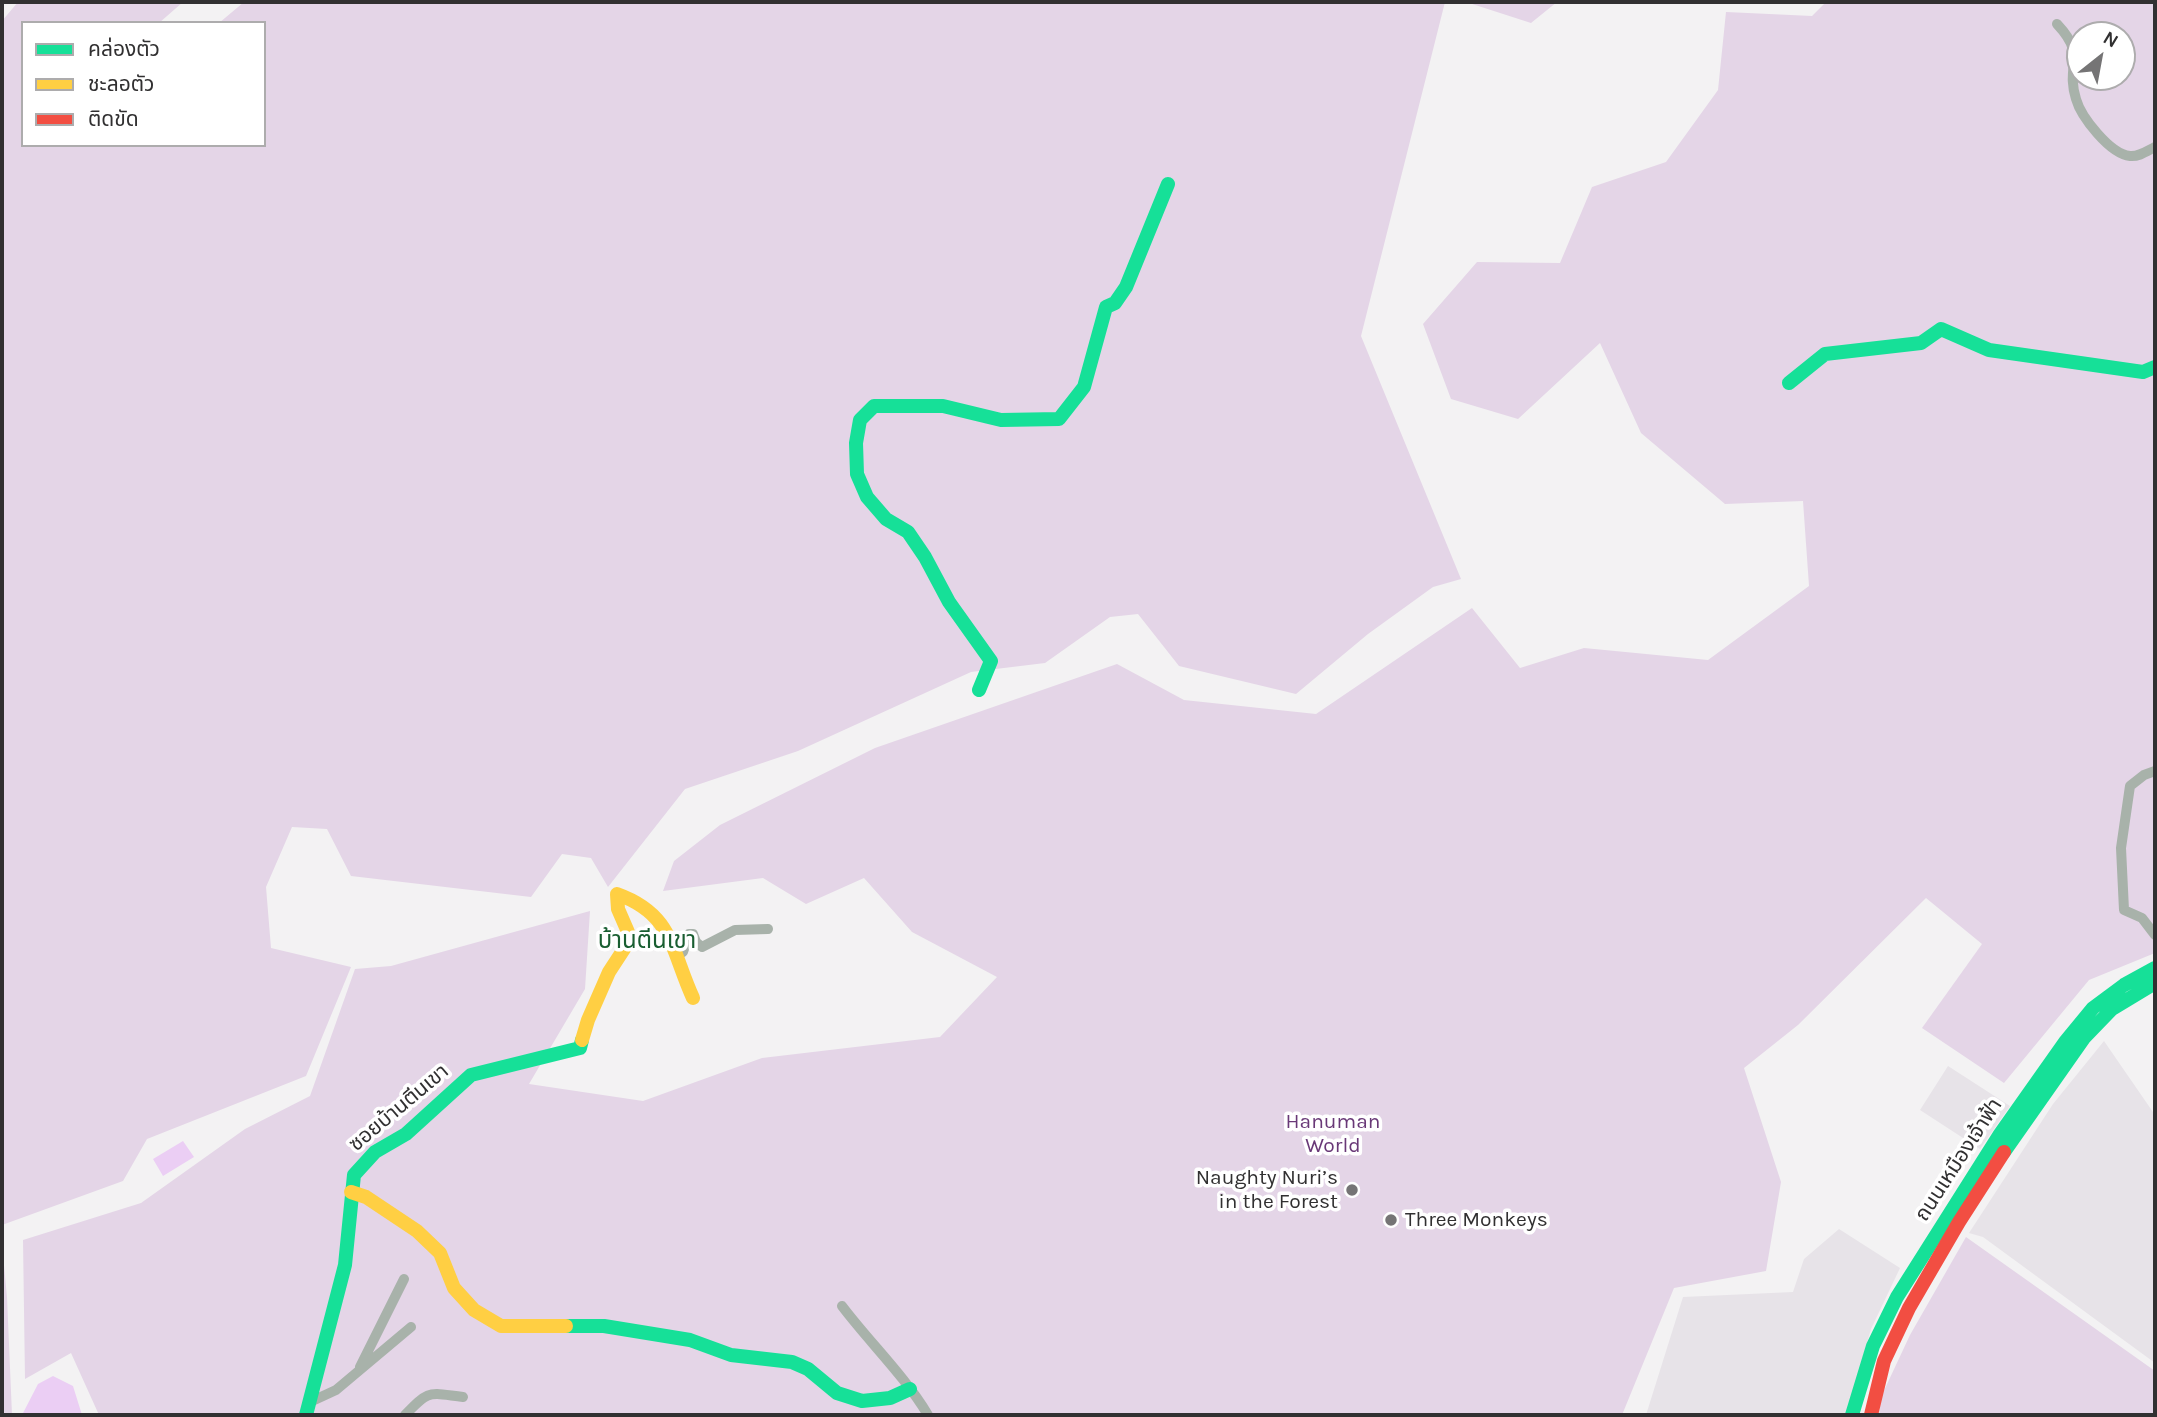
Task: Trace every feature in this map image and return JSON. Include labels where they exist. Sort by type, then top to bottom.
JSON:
[{"type":"street","points":[[2057,24],[2067,35],[2076,55],[2072,81],[2076,98],[2088,121],[2118,152],[2129,156],[2139,155],[2155,148]]},
{"type":"street","points":[[979,690],[990,661],[949,602],[908,532],[886,519],[867,497],[857,474],[856,443],[860,420],[874,406],[894,405],[943,406],[1001,420],[1059,419],[1084,387],[1106,307],[1115,303],[1126,287],[1168,184]]},
{"type":"street","points":[[1789,383],[1825,354],[1921,343],[1941,329],[1989,350],[2143,372],[2155,367]]},
{"type":"street","points":[[2155,771],[2144,775],[2130,786],[2121,848],[2124,909],[2142,918],[2155,935]]},
{"type":"street","name":"ซอยบ้านตีนเขา","points":[[308,1408],[345,1265],[354,1175],[375,1152],[406,1134],[471,1075],[580,1048],[588,1020],[609,972],[624,949],[628,932],[618,909],[617,894],[638,900],[654,911],[667,931],[693,998]]},
{"type":"street","points":[[676,956],[683,952],[689,934],[693,934],[702,947],[735,930],[768,929]]},
{"type":"street","name":"ถนนเหมืองเจ้าฟ้า","points":[[1871,1415],[1884,1361],[1909,1308],[1959,1222],[2093,1008],[2124,985],[2155,968]]},
{"type":"street","name":"ถนนเหมืองเจ้าฟ้า","points":[[2074,1041],[2112,1009],[2155,983]]},
{"type":"street","name":"ถนนเหมืองเจ้าฟ้า","points":[[1852,1415],[1873,1346],[1897,1297],[2000,1134],[2062,1058]]},
{"type":"street","points":[[351,1192],[366,1197],[417,1231],[440,1253],[454,1288],[474,1310],[501,1326],[604,1326],[690,1340],[731,1356],[792,1362],[808,1368],[837,1393],[862,1401],[890,1398],[910,1389]]},
{"type":"street","points":[[358,1371],[404,1279]]},
{"type":"street","points":[[842,1306],[928,1415]]},
{"type":"street","points":[[308,1408],[336,1390],[411,1327]]},
{"type":"street","points":[[1873,1346],[1890,1349]]},
{"type":"street","points":[[405,1415],[424,1395],[430,1393],[463,1397]]},
{"type":"shaded area","points":[[2104,1041],[2155,1115],[2155,1363],[1983,1237],[1969,1233],[2053,1104]]},
{"type":"shaded area","points":[[1948,1066],[2010,1106],[1980,1149],[1920,1110]]},
{"type":"shaded area","points":[[183,1141],[194,1157],[163,1176],[153,1159]]},
{"type":"shaded area","points":[[1839,1229],[1900,1268],[1871,1329],[1846,1415],[1646,1415],[1683,1297],[1793,1292],[1804,1259]]},
{"type":"shaded area","points":[[53,1376],[73,1386],[82,1415],[22,1415],[38,1384]]},
{"type":"green space","points":[[18,2],[183,2],[161,21],[21,21],[21,147],[266,147],[266,21],[221,21],[244,2],[1445,2],[1361,336],[1461,579],[1433,587],[1368,634],[1296,694],[1179,666],[1138,614],[1110,617],[1045,663],[971,672],[798,751],[685,789],[608,887],[591,858],[562,854],[531,897],[351,876],[327,829],[292,827],[266,887],[271,948],[351,967],[306,1076],[147,1139],[123,1181],[2,1225],[2,21]]},
{"type":"green space","points":[[1466,2],[1557,2],[1531,23]]},
{"type":"green space","name":"Hanuman World","points":[[1826,2],[2155,2],[2155,953],[2089,980],[2004,1083],[1922,1028],[1982,944],[1926,898],[1798,1025],[1744,1068],[1781,1182],[1766,1271],[1674,1288],[1622,1415],[99,1415],[71,1353],[25,1379],[23,1240],[141,1203],[245,1129],[310,1096],[355,969],[391,966],[590,911],[585,989],[529,1084],[643,1101],[762,1058],[940,1037],[997,977],[912,932],[864,878],[806,904],[763,878],[663,891],[674,861],[720,825],[875,748],[1117,664],[1184,700],[1316,714],[1472,608],[1520,668],[1584,648],[1708,660],[1809,586],[1803,501],[1725,504],[1641,433],[1600,343],[1518,419],[1451,399],[1423,324],[1477,262],[1560,263],[1592,187],[1666,162],[1718,90],[1726,12],[1812,16]]},
{"type":"green space","points":[[1966,1237],[2155,1371],[2155,1415],[1879,1415],[1881,1397],[1910,1335]]},
{"type":"green space","points":[[2,1244],[7,1297],[12,1415],[2,1415]]},
{"type":"traffic: fast","points":[[979,690],[991,661],[949,602],[908,532],[886,519],[867,497],[857,474],[856,443],[860,420],[874,406],[943,406],[1001,420],[1059,419],[1084,387],[1106,307],[1115,303],[1126,287],[1168,184]]},
{"type":"traffic: fast","points":[[1789,383],[1825,354],[1921,343],[1941,329],[1989,350],[2143,372],[2155,367]]},
{"type":"traffic: fast","points":[[1852,1415],[1873,1346],[1897,1297],[2000,1134],[2065,1042],[2093,1008],[2124,985],[2155,968]]},
{"type":"traffic: fast","points":[[2004,1152],[2084,1038],[2112,1009],[2155,983]]},
{"type":"traffic: fast","points":[[306,1415],[345,1265],[354,1175],[375,1152],[406,1134],[471,1075],[580,1048],[582,1040]]},
{"type":"traffic: fast","points":[[566,1326],[604,1326],[690,1340],[731,1355],[792,1362],[808,1369],[837,1393],[862,1401],[890,1398],[910,1389]]},
{"type":"traffic: slow","points":[[582,1040],[609,972],[624,949],[628,932],[618,909],[617,894],[635,902],[660,923],[674,949],[693,998]]},
{"type":"traffic: slow","points":[[351,1192],[366,1197],[417,1231],[440,1253],[454,1288],[474,1310],[501,1326],[566,1326]]},
{"type":"traffic: jam","points":[[1871,1415],[1884,1361],[1909,1308],[2004,1152]]},
{"type":"place","name":"Naughty Nuri’s in the Forest","points":[[1352,1190]]},
{"type":"place","name":"Three Monkeys","points":[[1391,1220]]},
{"type":"district","name":"บ้านตีนเขา","points":[[647,941]]}]
